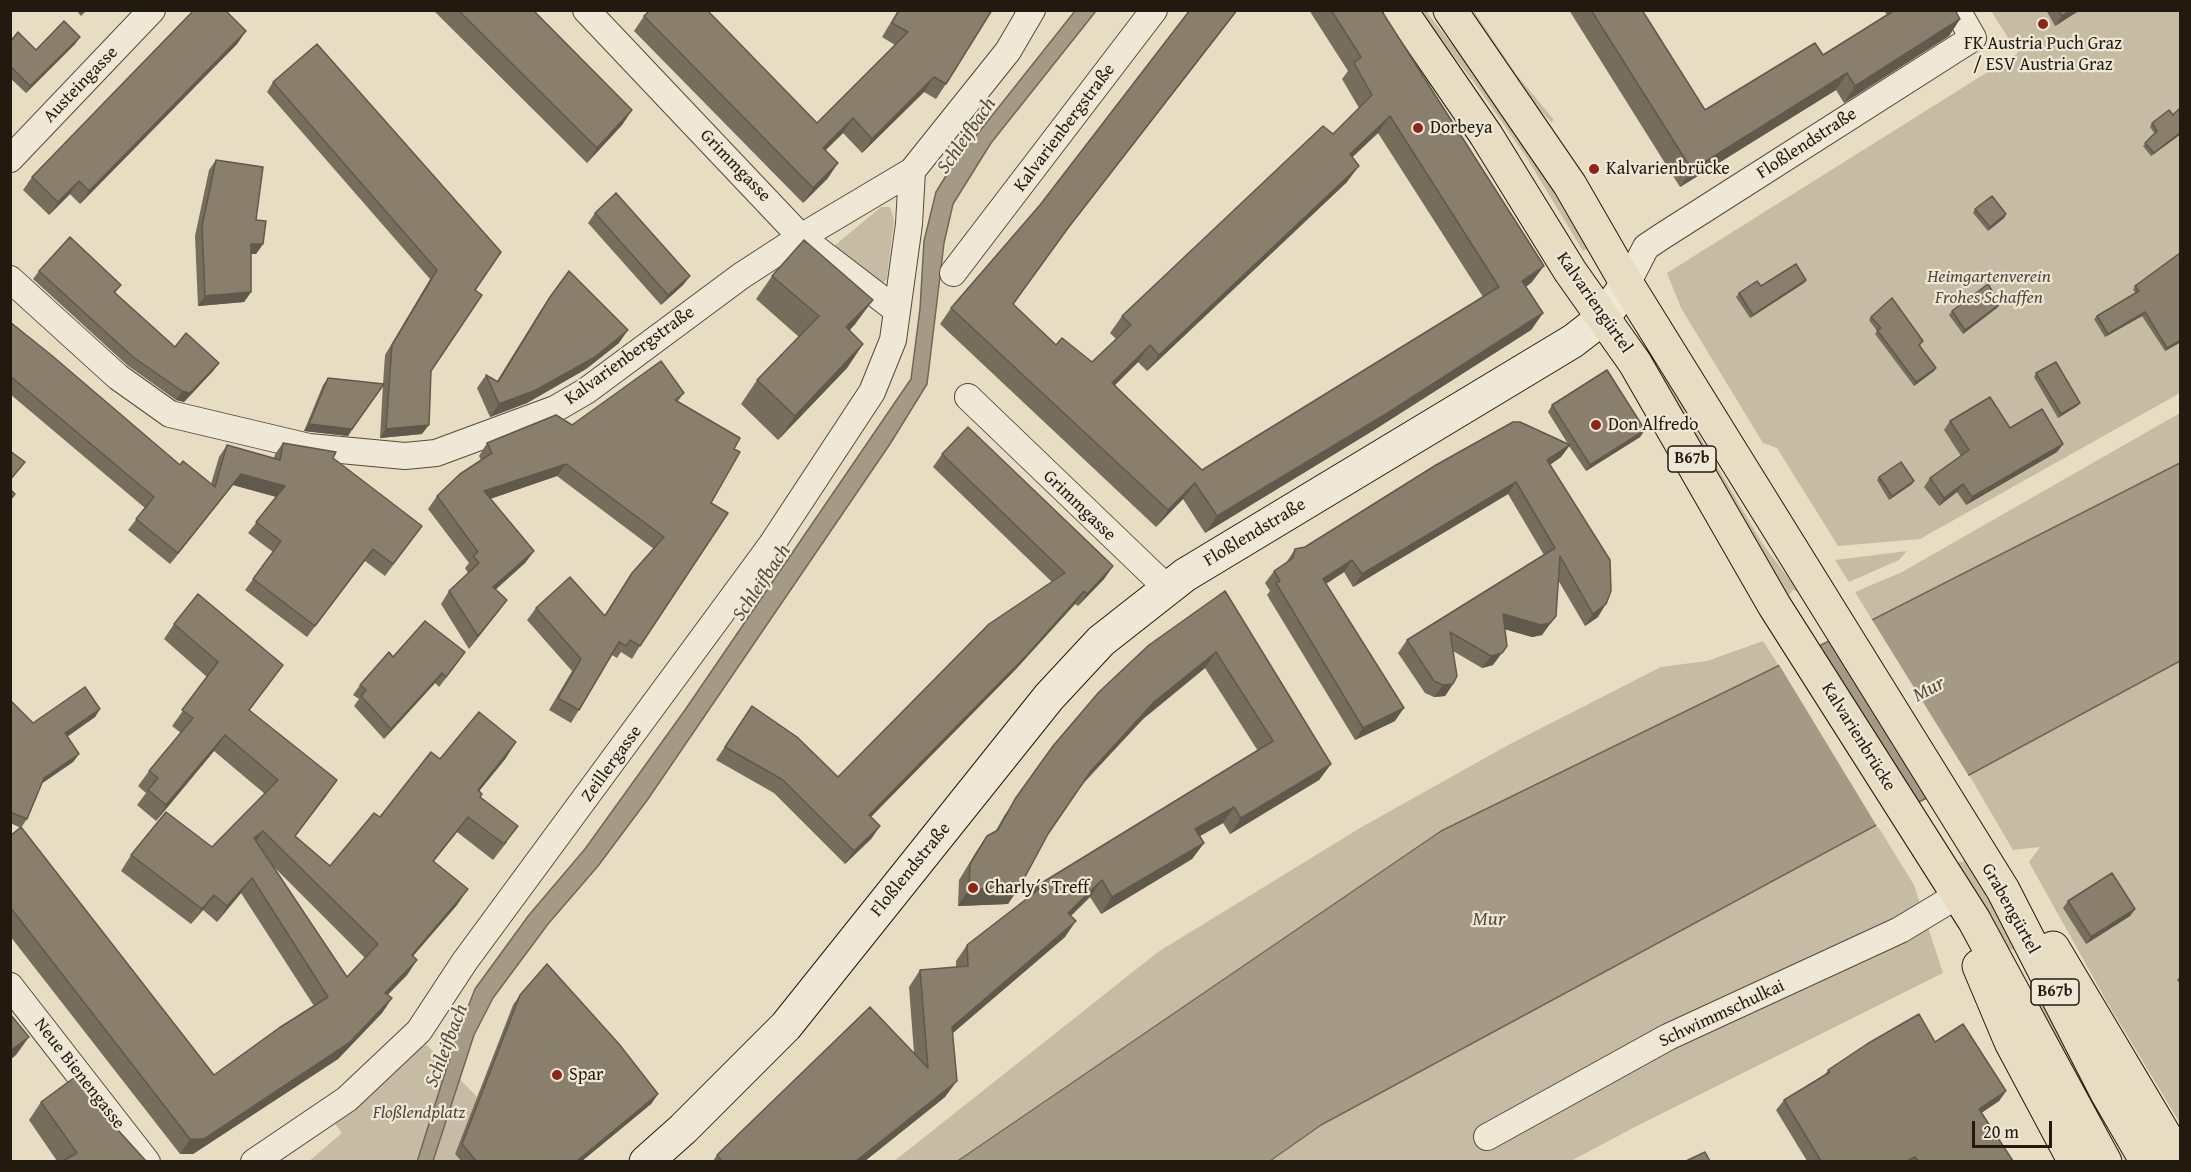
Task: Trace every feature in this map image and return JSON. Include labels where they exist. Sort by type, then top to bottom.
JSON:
[{"type":"main road","name":"Kalvariengürtel","points":[[1400,10],[1486,135],[1570,271],[1635,363],[1774,605]]},
{"type":"main road","name":"Kalvariengürtel","points":[[1450,10],[1570,185],[1627,284],[1975,847]]},
{"type":"main road","name":"Floßlendstraße","points":[[646,1161],[691,1121],[786,1026],[1049,697],[1101,641],[1167,588],[1574,341],[1604,317],[1627,284]]},
{"type":"main road","name":"Kalvarienbrücke","points":[[1774,605],[1958,894]]},
{"type":"main road","name":"Grabengürtel","points":[[1975,847],[2003,890],[2107,1093],[2147,1161]]},
{"type":"main road","points":[[2003,890],[2060,956],[2181,1161]]},
{"type":"main road","name":"Grabengürtel","points":[[1958,894],[2104,1161]]},
{"type":"main road","points":[[1958,894],[1975,958],[2012,1042],[2075,1161]]},
{"type":"street","name":"Austeingasse","points":[[10,159],[152,10]]},
{"type":"street","name":"Grimmgasse","points":[[586,10],[801,237],[895,309]]},
{"type":"street","name":"Kalvarienbergstraße","points":[[10,279],[118,377],[170,414],[309,447],[405,456],[446,450],[555,409],[586,391],[654,340],[801,237],[912,171],[1008,51],[1032,10]]},
{"type":"street","name":"Kalvarienbergstraße","points":[[953,273],[1154,10]]},
{"type":"street","name":"Floßlendstraße","points":[[1627,284],[1647,247],[1661,237],[1973,38],[1957,10]]},
{"type":"street","points":[[895,309],[909,224],[912,171]]},
{"type":"street","name":"Zeillergasse","points":[[254,1161],[347,1099],[419,1031],[465,961],[784,525],[872,392],[893,340],[895,309]]},
{"type":"street","name":"Grimmgasse","points":[[968,397],[1167,588]]},
{"type":"street","name":"Schwimmschulkai","points":[[1488,1137],[1668,1037],[1900,930],[1958,894]]},
{"type":"street","name":"Neue Bienengasse","points":[[10,986],[147,1161]]},
{"type":"green space","points":[[1418,11],[1426,11],[1474,73],[1530,153],[1588,248],[1583,251],[1525,155],[1476,85]]},
{"type":"green space","points":[[1469,11],[1474,11],[1516,74],[1554,120],[1551,122],[1525,93]]},
{"type":"green space","name":"Heimgartenverein Frohes Schaffen","points":[[1991,11],[2180,11],[2180,393],[1920,539],[1838,546],[1777,448],[1763,443],[1681,308],[1667,273],[2018,53]]},
{"type":"green space","points":[[881,207],[890,207],[894,220],[887,278],[880,288],[834,246]]},
{"type":"green space","points":[[1656,362],[1762,543],[1799,592],[1793,590],[1786,598],[1652,365]]},
{"type":"green space","points":[[2180,413],[2180,463],[1872,620],[1855,592],[1902,572]]},
{"type":"green space","points":[[1907,551],[1899,560],[1849,582],[1835,560]]},
{"type":"green space","points":[[1763,641],[1779,666],[1440,831],[956,1161],[893,1162],[1158,952],[1360,828],[1510,744],[1661,667],[1707,661]]},
{"type":"green space","points":[[2180,661],[2180,1123],[2107,1002],[2029,862],[2040,847],[2013,850],[1969,775]]},
{"type":"green space","points":[[1877,825],[1914,885],[1943,973],[1571,1161],[1270,1162],[1321,1125]]},
{"type":"green space","points":[[1965,857],[2017,945],[2015,950],[2009,949],[1952,861],[1963,862]]},
{"type":"green space","points":[[2032,983],[2110,1124],[2101,1128],[2030,988]]},
{"type":"green space","name":"Floßlendplatz","points":[[426,1044],[477,1097],[455,1154],[461,1161],[308,1162],[342,1133],[333,1121]]},
{"type":"water","points":[[1075,11],[1096,11],[991,143],[953,204],[944,243],[927,384],[890,444],[648,799],[598,866],[548,924],[493,998],[474,1035],[433,1161],[417,1162],[456,1038],[475,989],[529,915],[585,849],[685,710],[911,379],[920,309],[924,241],[936,192],[952,166]]},
{"type":"water","name":"Mur","points":[[2180,463],[2180,661],[1321,1125],[1270,1161],[956,1162],[1441,831],[1872,620]]},
{"type":"pier","points":[[1871,618],[1970,778],[1930,800],[1830,638]]},
{"type":"pier","points":[[1819,643],[1918,806],[1878,828],[1778,663]]},
{"type":"building","points":[[194,10],[225,10],[246,31],[89,191],[79,181],[58,202],[32,177]]},
{"type":"building","points":[[458,10],[533,10],[632,110],[597,148]]},
{"type":"building","points":[[650,10],[707,10],[817,123],[908,32],[892,23],[899,10],[992,10],[946,84],[934,77],[872,139],[853,118],[823,148],[838,163],[813,188],[644,16]]},
{"type":"building","points":[[1190,10],[1237,10],[1068,228],[1013,304],[1056,345],[1062,338],[1092,362],[1131,325],[1122,316],[1323,126],[1333,134],[1372,95],[1354,63],[1361,57],[1331,10],[1381,10],[1544,266],[1522,281],[1543,313],[1386,414],[1217,516],[1195,483],[1168,510],[951,308],[1040,205]],"holes":[[[1390,116],[1499,287],[1202,470],[1112,383],[1150,345],[1159,355],[1359,166],[1350,154]]]},
{"type":"building","points":[[1591,10],[1642,10],[1705,110],[1815,43],[1823,55],[1895,10],[1955,10],[1960,19],[1855,86],[1847,73],[1692,170]]},
{"type":"building","points":[[2058,10],[2071,10],[2062,16]]},
{"type":"building","points":[[64,21],[80,37],[30,86],[10,66],[10,42],[18,32],[36,50]]},
{"type":"building","points":[[317,44],[501,252],[475,290],[482,295],[431,371],[429,425],[386,429],[392,345],[437,270],[273,82]]},
{"type":"building","points":[[2181,107],[2181,132],[2154,153],[2145,143],[2157,131],[2152,123],[2169,110],[2173,115]]},
{"type":"building","points":[[216,160],[263,167],[256,220],[266,221],[263,244],[251,244],[251,292],[205,296],[202,226]]},
{"type":"building","points":[[616,193],[690,276],[668,295],[595,213]]},
{"type":"building","points":[[1992,196],[2006,214],[1990,227],[1975,209]]},
{"type":"building","points":[[70,237],[121,285],[114,292],[175,347],[186,333],[219,363],[190,393],[182,391],[133,357],[39,271]]},
{"type":"building","points":[[804,240],[873,300],[846,327],[863,344],[795,416],[757,380],[819,316],[772,276]]},
{"type":"building","points":[[2180,253],[2181,340],[2167,348],[2145,312],[2108,334],[2097,316],[2139,291],[2135,286]]},
{"type":"building","points":[[1796,264],[1806,280],[1753,315],[1739,293],[1757,281],[1761,286]]},
{"type":"building","points":[[569,271],[628,330],[595,357],[536,390],[499,404],[486,375],[498,382],[550,297]]},
{"type":"building","points":[[1988,284],[2000,304],[1965,330],[1952,311]]},
{"type":"building","points":[[1892,298],[1923,341],[1919,345],[1936,368],[1916,382],[1877,330],[1881,328],[1871,317]]},
{"type":"building","points":[[10,322],[180,465],[183,461],[215,487],[227,445],[280,460],[283,443],[336,452],[333,458],[422,526],[393,564],[373,549],[315,626],[253,579],[281,541],[256,522],[285,486],[241,474],[178,553],[136,519],[154,497],[10,376]]},
{"type":"building","points":[[661,361],[684,393],[675,400],[740,438],[734,449],[740,452],[711,503],[728,513],[640,646],[630,640],[626,646],[619,642],[579,710],[558,698],[581,659],[536,608],[570,577],[605,616],[632,573],[664,537],[566,464],[484,491],[534,551],[493,587],[507,600],[478,636],[449,591],[479,563],[473,556],[478,552],[437,496],[460,474],[492,453],[487,443],[556,415],[572,425]]},
{"type":"building","points":[[2056,362],[2080,403],[2061,414],[2036,373]]},
{"type":"building","points":[[1607,370],[1645,430],[1590,465],[1552,405]]},
{"type":"building","points":[[328,378],[384,384],[352,429],[309,424]]},
{"type":"building","points":[[1990,397],[2010,428],[2042,409],[2063,444],[1972,497],[1963,484],[1944,498],[1930,478],[1969,450],[1950,421]]},
{"type":"building","points":[[1513,422],[1520,422],[1570,445],[1547,460],[1610,560],[1611,591],[1606,604],[1593,614],[1560,556],[1556,616],[1550,623],[1541,625],[1503,614],[1507,646],[1502,653],[1491,656],[1450,632],[1457,676],[1453,684],[1443,685],[1434,681],[1407,640],[1555,548],[1516,482],[1362,574],[1352,560],[1323,579],[1404,708],[1363,728],[1276,583],[1280,581],[1274,571],[1293,558],[1295,549],[1305,547],[1436,465]]},
{"type":"building","points":[[968,427],[1113,566],[1087,594],[1084,591],[1026,656],[869,815],[880,826],[854,851],[783,780],[725,747],[752,706],[797,737],[838,777],[989,624],[1065,573],[942,454]]},
{"type":"building","points":[[10,451],[25,462],[10,480]]},
{"type":"building","points":[[1901,462],[1914,481],[1892,496],[1879,477]]},
{"type":"building","points":[[10,489],[15,494],[10,500]]},
{"type":"building","points":[[1225,591],[1331,764],[1241,818],[1234,807],[1195,829],[1204,843],[1112,897],[1102,880],[1068,913],[1076,921],[952,1027],[957,1081],[856,1161],[722,1161],[717,1155],[870,1007],[928,1068],[920,970],[968,966],[967,945],[1042,887],[1035,887],[1273,741],[1216,652],[1154,702],[1091,771],[1048,834],[1019,888],[969,889],[970,864],[987,836],[998,830],[1015,799],[1053,746],[1099,692],[1149,645]]},
{"type":"building","points":[[198,594],[283,665],[249,710],[337,780],[295,836],[330,866],[374,813],[380,817],[431,752],[440,759],[479,712],[516,742],[478,790],[482,794],[480,797],[518,826],[504,844],[468,817],[433,861],[468,889],[412,955],[417,960],[385,993],[392,998],[349,1043],[204,1139],[190,1139],[10,907],[10,836],[21,827],[214,1075],[279,1028],[328,997],[252,878],[227,906],[214,895],[202,909],[131,855],[166,812],[212,847],[278,780],[225,735],[166,805],[148,790],[158,778],[149,771],[193,718],[182,710],[218,662],[174,624]],"holes":[[[263,831],[378,944],[347,977],[254,838]]]},
{"type":"building","points":[[425,621],[465,652],[446,677],[442,673],[391,729],[361,696],[366,690],[360,685],[389,652],[393,657]]},
{"type":"building","points":[[85,687],[100,709],[65,733],[79,754],[44,778],[27,819],[10,812],[10,700],[33,723]]},
{"type":"building","points":[[2112,873],[2135,909],[2091,937],[2068,901]]},
{"type":"building","name":"Spar","points":[[547,964],[619,1044],[658,1094],[577,1161],[476,1161],[462,1144],[520,995]]},
{"type":"building","points":[[10,1014],[29,1037],[10,1051]]},
{"type":"building","points":[[1919,1014],[1935,1042],[1963,1024],[2006,1091],[1979,1109],[2013,1161],[1918,1161],[1915,1157],[1907,1161],[1821,1161],[1784,1100],[1830,1072],[1828,1070],[1867,1044]]},
{"type":"building","points":[[75,1077],[99,1109],[146,1161],[63,1161],[77,1153],[41,1102]]},
{"type":"building","points":[[1705,1152],[1710,1161],[1686,1161]]},
{"type":"place","name":"FK Austria Puch Graz / ESV Austria Graz","points":[[2043,24]]},
{"type":"place","name":"Dorbeya","points":[[1418,128]]},
{"type":"place","name":"Kalvarienbrücke","points":[[1594,169]]},
{"type":"place","name":"Don Alfredo","points":[[1596,425]]},
{"type":"place","name":"Charly´s Treff","points":[[973,888]]},
{"type":"place","name":"Spar","points":[[557,1075]]},
{"type":"water label","name":"Schleifbach","points":[[967,136]]},
{"type":"water label","name":"Schleifbach","points":[[762,583]]},
{"type":"water label","name":"Schleifbach","points":[[447,1046]]}]
